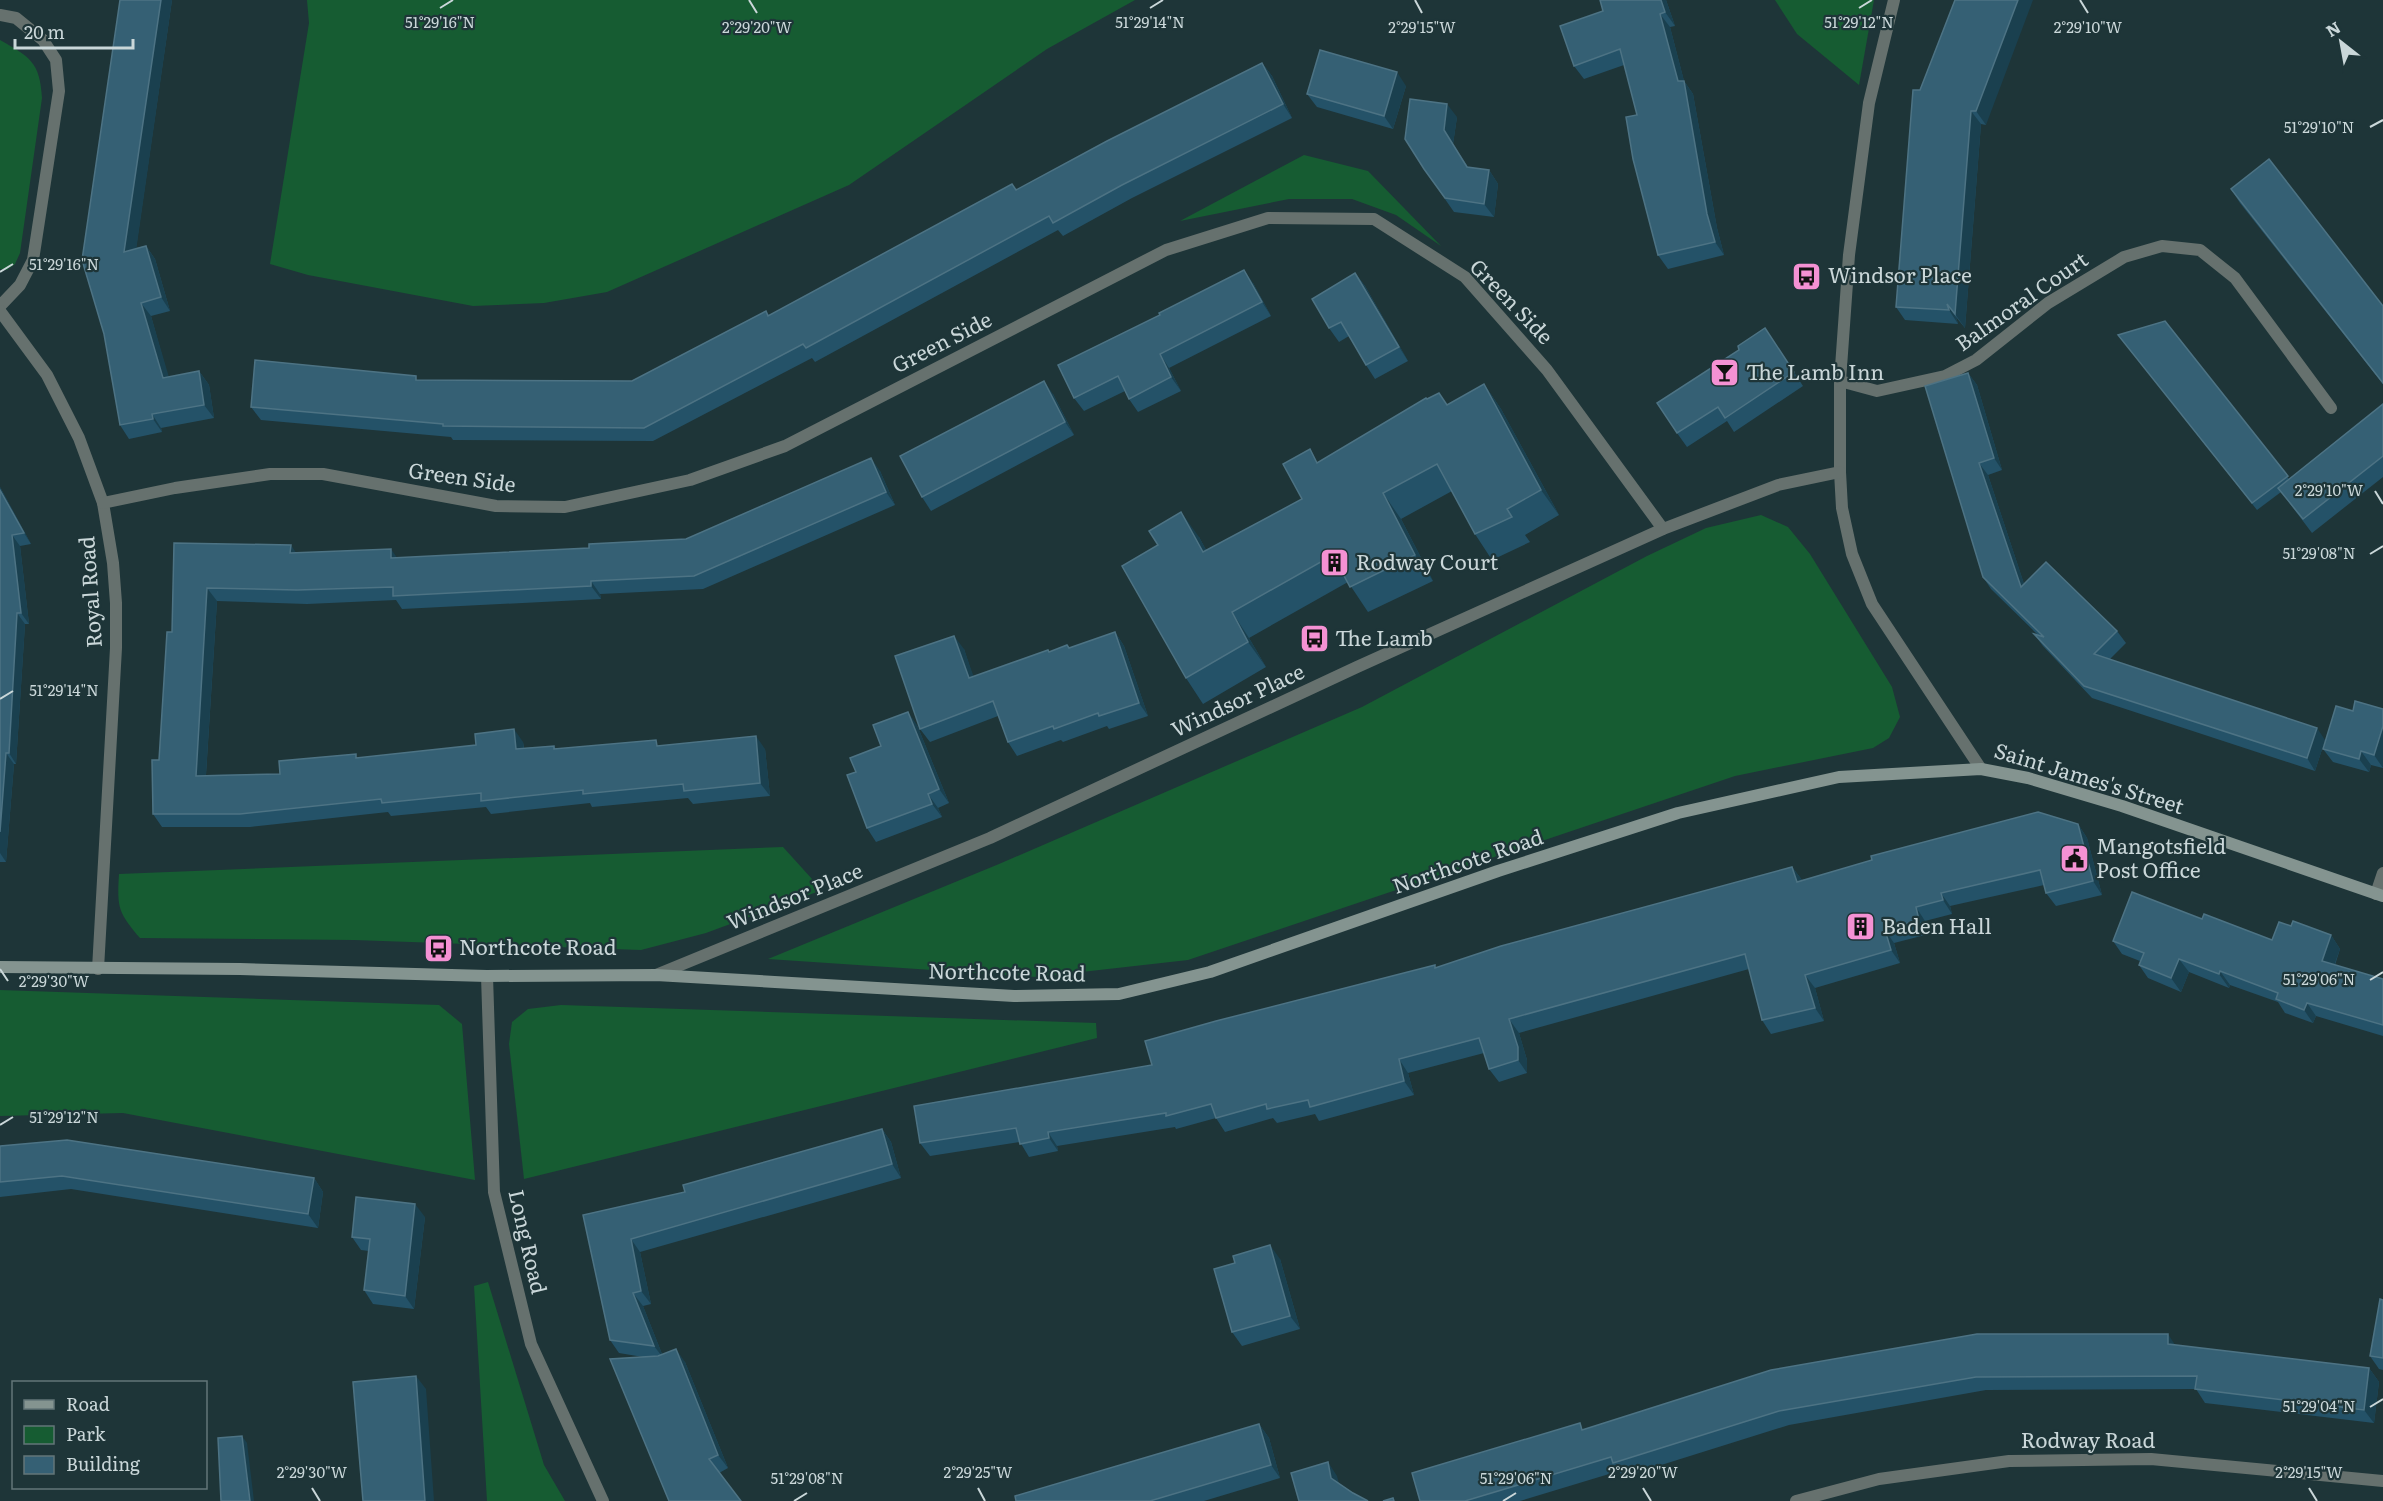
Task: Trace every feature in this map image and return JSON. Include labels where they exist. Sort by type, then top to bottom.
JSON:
[{"type":"street","points":[[1840,381],[1850,255],[1869,103],[1894,0]]},
{"type":"street","points":[[0,15],[16,18],[43,40],[56,60],[59,92],[33,260],[20,285],[0,306]]},
{"type":"street","name":"Green Side","points":[[103,503],[176,488],[270,474],[323,474],[496,506],[565,507],[690,480],[785,446],[1167,250],[1268,218],[1374,219],[1465,278],[1547,370],[1663,529]]},
{"type":"street","name":"Balmoral Court","points":[[1840,381],[1877,391],[1945,376],[1976,360],[2048,303],[2124,257],[2162,246],[2200,250],[2235,278],[2331,408]]},
{"type":"street","name":"Royal Road","points":[[0,311],[47,375],[80,438],[103,503],[112,563],[116,603],[116,648],[98,969]]},
{"type":"street","name":"Saint James's Street","points":[[1840,381],[1842,508],[1852,554],[1872,604],[1981,770],[2028,778],[2122,806],[2380,895]]},
{"type":"street","name":"Windsor Place","points":[[656,975],[990,838],[1346,672],[1663,529],[1778,485],[1840,472]]},
{"type":"street","name":"Northcote Road","points":[[0,967],[240,969],[487,976],[656,975],[1014,996],[1119,994],[1210,972],[1498,871],[1678,813],[1839,777],[1981,770]]},
{"type":"street","points":[[2380,895],[2383,873]]},
{"type":"street","name":"Long Road","points":[[487,976],[494,1192],[531,1344],[603,1501]]},
{"type":"street","name":"Rodway Road","points":[[1796,1501],[1879,1479],[2009,1461],[2151,1459],[2383,1481]]},
{"type":"green space","points":[[307,0],[1135,0],[1047,49],[849,185],[607,292],[544,303],[473,306],[308,275],[270,264],[309,23]]},
{"type":"green space","points":[[1775,0],[1874,0],[1859,85],[1797,34]]},
{"type":"green space","points":[[0,40],[32,62],[39,76],[42,98],[20,253],[15,264],[7,270],[0,269]]},
{"type":"green space","points":[[1304,155],[1368,171],[1441,246],[1396,215],[1352,199],[1289,199],[1180,221]]},
{"type":"green space","points":[[1761,515],[1788,527],[1810,554],[1892,687],[1900,717],[1889,738],[1873,748],[1735,776],[1188,960],[1037,977],[768,959],[999,864],[1362,707],[1647,556],[1706,528]]},
{"type":"green space","points":[[783,847],[822,890],[706,933],[641,950],[354,940],[140,938],[123,915],[118,895],[119,874]]},
{"type":"green space","points":[[0,990],[439,1005],[462,1024],[475,1180],[123,1113],[0,1116]]},
{"type":"green space","points":[[561,1005],[1096,1023],[1097,1038],[524,1179],[509,1044],[512,1022],[528,1009]]},
{"type":"green space","points":[[488,1282],[544,1465],[565,1501],[487,1501],[474,1286]]},
{"type":"building","points":[[120,0],[161,0],[124,252],[146,246],[161,297],[141,303],[163,378],[199,371],[204,405],[152,414],[153,419],[120,425],[104,334],[82,260]]},
{"type":"building","points":[[1600,0],[1661,0],[1665,12],[1660,14],[1678,81],[1684,81],[1707,214],[1715,242],[1658,255],[1633,159],[1626,117],[1637,115],[1620,49],[1574,66],[1560,26],[1603,11]]},
{"type":"building","points":[[1955,0],[2018,0],[1976,111],[1971,111],[1955,314],[1947,304],[1949,310],[1896,307],[1913,90],[1920,90]]},
{"type":"building","points":[[1320,50],[1397,72],[1384,116],[1307,94]]},
{"type":"building","points":[[1262,63],[1283,104],[1122,185],[1053,223],[1049,216],[806,348],[803,344],[644,428],[443,426],[443,424],[251,407],[255,360],[416,376],[416,380],[632,381],[766,311],[768,316],[1012,184],[1016,190]]},
{"type":"building","points":[[1410,99],[1447,104],[1444,130],[1467,167],[1489,170],[1484,204],[1445,198],[1424,169],[1405,139]]},
{"type":"building","points":[[2269,159],[2383,306],[2383,383],[2231,189]]},
{"type":"building","points":[[1244,270],[1262,302],[1160,354],[1171,377],[1129,399],[1118,376],[1074,398],[1058,365],[1160,315],[1159,313]]},
{"type":"building","points":[[1355,273],[1399,347],[1366,365],[1341,322],[1329,328],[1312,299]]},
{"type":"building","points":[[2165,321],[2288,476],[2252,503],[2118,335]]},
{"type":"building","points":[[1765,328],[1794,372],[1725,418],[1718,407],[1677,433],[1657,403],[1739,350],[1738,346]]},
{"type":"building","points":[[1968,373],[1994,458],[1979,463],[2021,587],[2046,562],[2117,631],[2094,654],[2317,728],[2307,758],[2084,686],[2034,634],[2044,637],[1983,577],[1925,386]]},
{"type":"building","points":[[1044,381],[1065,422],[922,497],[900,456]]},
{"type":"building","name":"Rodway Court","points":[[1484,384],[1541,490],[1507,509],[1512,517],[1475,534],[1437,464],[1383,493],[1415,555],[1350,587],[1333,555],[1232,612],[1248,642],[1186,678],[1122,566],[1158,545],[1149,531],[1181,512],[1203,552],[1302,499],[1283,464],[1310,449],[1317,463],[1426,398],[1439,393],[1447,405]]},
{"type":"building","points":[[2383,404],[2383,456],[2303,519],[2278,488]]},
{"type":"building","points":[[871,458],[886,492],[694,576],[591,581],[591,586],[393,596],[393,587],[297,590],[207,588],[196,776],[280,774],[279,761],[356,754],[356,758],[476,745],[475,734],[514,729],[516,749],[554,746],[554,749],[656,740],[657,746],[756,736],[760,783],[684,791],[683,784],[583,794],[583,790],[481,801],[481,793],[382,803],[381,799],[240,814],[153,814],[152,760],[159,760],[167,632],[172,632],[174,543],[291,545],[290,553],[391,549],[391,558],[589,548],[589,544],[686,539]]},
{"type":"building","points":[[0,490],[24,533],[12,535],[21,613],[17,613],[9,753],[6,753],[0,832]]},
{"type":"building","points":[[1115,632],[1139,703],[1099,716],[1098,713],[1054,729],[1053,726],[1008,742],[993,701],[920,729],[895,656],[954,636],[969,678],[1048,650],[1049,652],[1067,645],[1069,648]]},
{"type":"building","points":[[2355,701],[2383,709],[2383,726],[2374,755],[2361,751],[2359,759],[2323,749],[2336,706],[2353,711]]},
{"type":"building","points":[[908,712],[939,789],[928,794],[932,804],[867,828],[847,775],[856,772],[850,758],[881,746],[873,725]]},
{"type":"building","points":[[2038,812],[2078,824],[2093,881],[2046,893],[2040,870],[1941,893],[1943,900],[1916,907],[1919,920],[1885,930],[1891,950],[1805,975],[1815,1008],[1762,1020],[1745,954],[1509,1019],[1518,1047],[1518,1060],[1489,1069],[1479,1038],[1399,1059],[1404,1081],[1310,1107],[1308,1100],[1267,1109],[1266,1104],[1216,1118],[1211,1104],[1166,1116],[1166,1113],[1048,1132],[1049,1138],[1020,1144],[1016,1128],[920,1143],[914,1106],[1152,1065],[1145,1041],[1435,965],[1435,968],[1501,946],[1792,867],[1797,882],[1872,860],[1871,856]]},
{"type":"building","points":[[2132,892],[2202,919],[2204,914],[2272,940],[2279,922],[2291,926],[2293,921],[2331,935],[2322,961],[2383,979],[2383,1025],[2307,1003],[2304,1010],[2276,999],[2278,993],[2220,971],[2219,974],[2179,959],[2171,978],[2139,965],[2144,953],[2113,941]]},
{"type":"building","points":[[882,1129],[892,1164],[631,1239],[641,1291],[633,1293],[654,1346],[610,1340],[583,1215],[685,1192],[683,1185]]},
{"type":"building","points":[[67,1140],[314,1178],[308,1214],[62,1176],[0,1182],[0,1146]]},
{"type":"building","points":[[356,1197],[415,1204],[405,1296],[364,1290],[370,1239],[352,1237]]},
{"type":"building","points":[[1270,1245],[1290,1316],[1232,1332],[1214,1269],[1235,1263],[1233,1256]]},
{"type":"building","points":[[2380,1299],[2383,1300],[2383,1358],[2370,1356]]},
{"type":"building","points":[[1977,1334],[2168,1334],[2168,1344],[2369,1368],[2364,1410],[2195,1389],[2197,1376],[1976,1377],[1779,1411],[1613,1463],[1611,1457],[1465,1501],[1420,1501],[1412,1473],[1580,1423],[1582,1430],[1771,1370]]},
{"type":"building","points":[[676,1349],[718,1455],[709,1459],[741,1501],[669,1501],[610,1359],[658,1356]]},
{"type":"building","points":[[416,1376],[425,1501],[363,1501],[353,1382]]},
{"type":"building","points":[[1259,1424],[1271,1465],[1150,1501],[1016,1501],[1015,1496]]},
{"type":"building","points":[[242,1436],[250,1501],[221,1501],[218,1438]]},
{"type":"building","points":[[1328,1462],[1331,1478],[1368,1501],[1299,1501],[1291,1473]]},
{"type":"place","name":"Windsor Place","points":[[1807,276]]},
{"type":"place","name":"The Lamb Inn","points":[[1725,373]]},
{"type":"place","name":"Rodway Court","points":[[1335,563]]},
{"type":"place","name":"The Lamb","points":[[1314,639]]},
{"type":"place","name":"Mangotsfield Post Office","points":[[2075,859]]},
{"type":"place","name":"Baden Hall","points":[[1861,927]]},
{"type":"place","name":"Northcote Road","points":[[438,948]]}]
